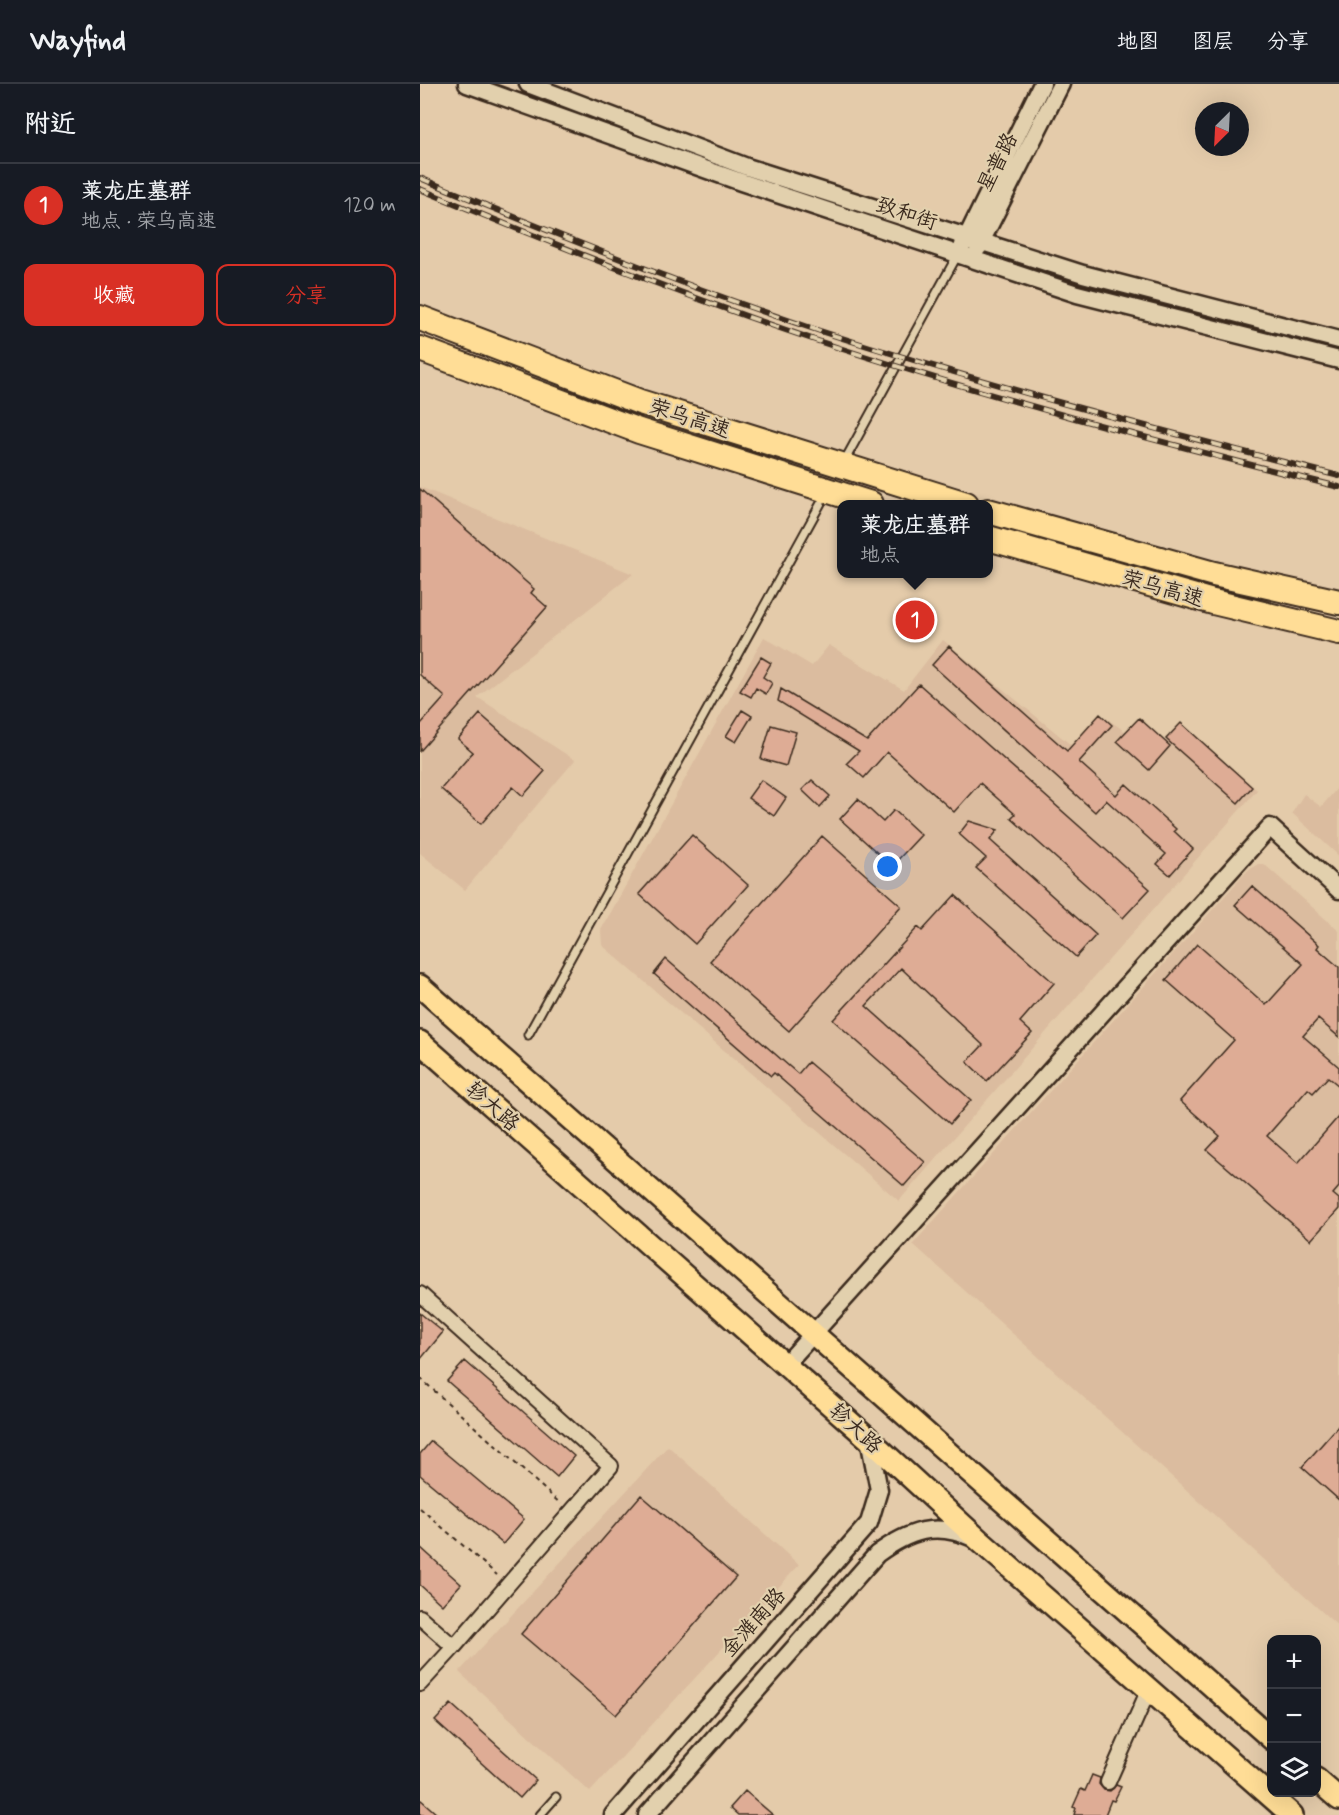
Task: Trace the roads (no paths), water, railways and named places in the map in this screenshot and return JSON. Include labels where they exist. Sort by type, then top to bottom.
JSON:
[{"type":"highway","name":"荣乌高速","points":[[420,318],[640,402],[953,500]]},
{"type":"highway","name":"荣乌高速","points":[[420,349],[639,430],[858,500]]},
{"type":"highway","name":"荣乌高速","points":[[993,512],[1214,574],[1339,602]]},
{"type":"highway","name":"荣乌高速","points":[[993,539],[1213,602],[1339,632]]},
{"type":"highway","name":"轸大路","points":[[420,986],[812,1335],[1267,1735]]},
{"type":"highway","name":"轸大路","points":[[420,1042],[869,1439],[1285,1813]]},
{"type":"highway","points":[[1321,1783],[1339,1799]]},
{"type":"street","name":"致和街","points":[[468,84],[741,182],[1077,294],[1339,360]]},
{"type":"street","name":"致和街","points":[[528,84],[562,90],[747,167],[1083,274],[1339,340]]},
{"type":"street","points":[[965,257],[1042,84]]},
{"type":"street","name":"星普路","points":[[975,238],[1061,84]]},
{"type":"street","points":[[785,1365],[1270,827],[1339,890]]},
{"type":"street","points":[[420,1294],[610,1466],[420,1684]]},
{"type":"street","name":"金滩南路","points":[[613,1815],[869,1523],[879,1490],[869,1439]]},
{"type":"street","points":[[647,1815],[877,1554],[900,1537],[918,1531],[940,1529],[960,1532],[980,1541]]},
{"type":"street","points":[[420,1617],[454,1647]]},
{"type":"street","points":[[1108,1782],[1149,1689]]},
{"type":"lane","points":[[845,460],[965,257]]},
{"type":"lane","points":[[528,1035],[821,503]]},
{"type":"lane","points":[[540,1815],[556,1797]]},
{"type":"railway","points":[[420,178],[618,258],[820,331],[1078,408],[1339,476]]},
{"type":"railway","points":[[420,189],[616,268],[815,340],[945,381],[1075,418],[1339,487]]},
{"type":"place","name":"莱龙庄墓群","points":[[915,620]]}]
